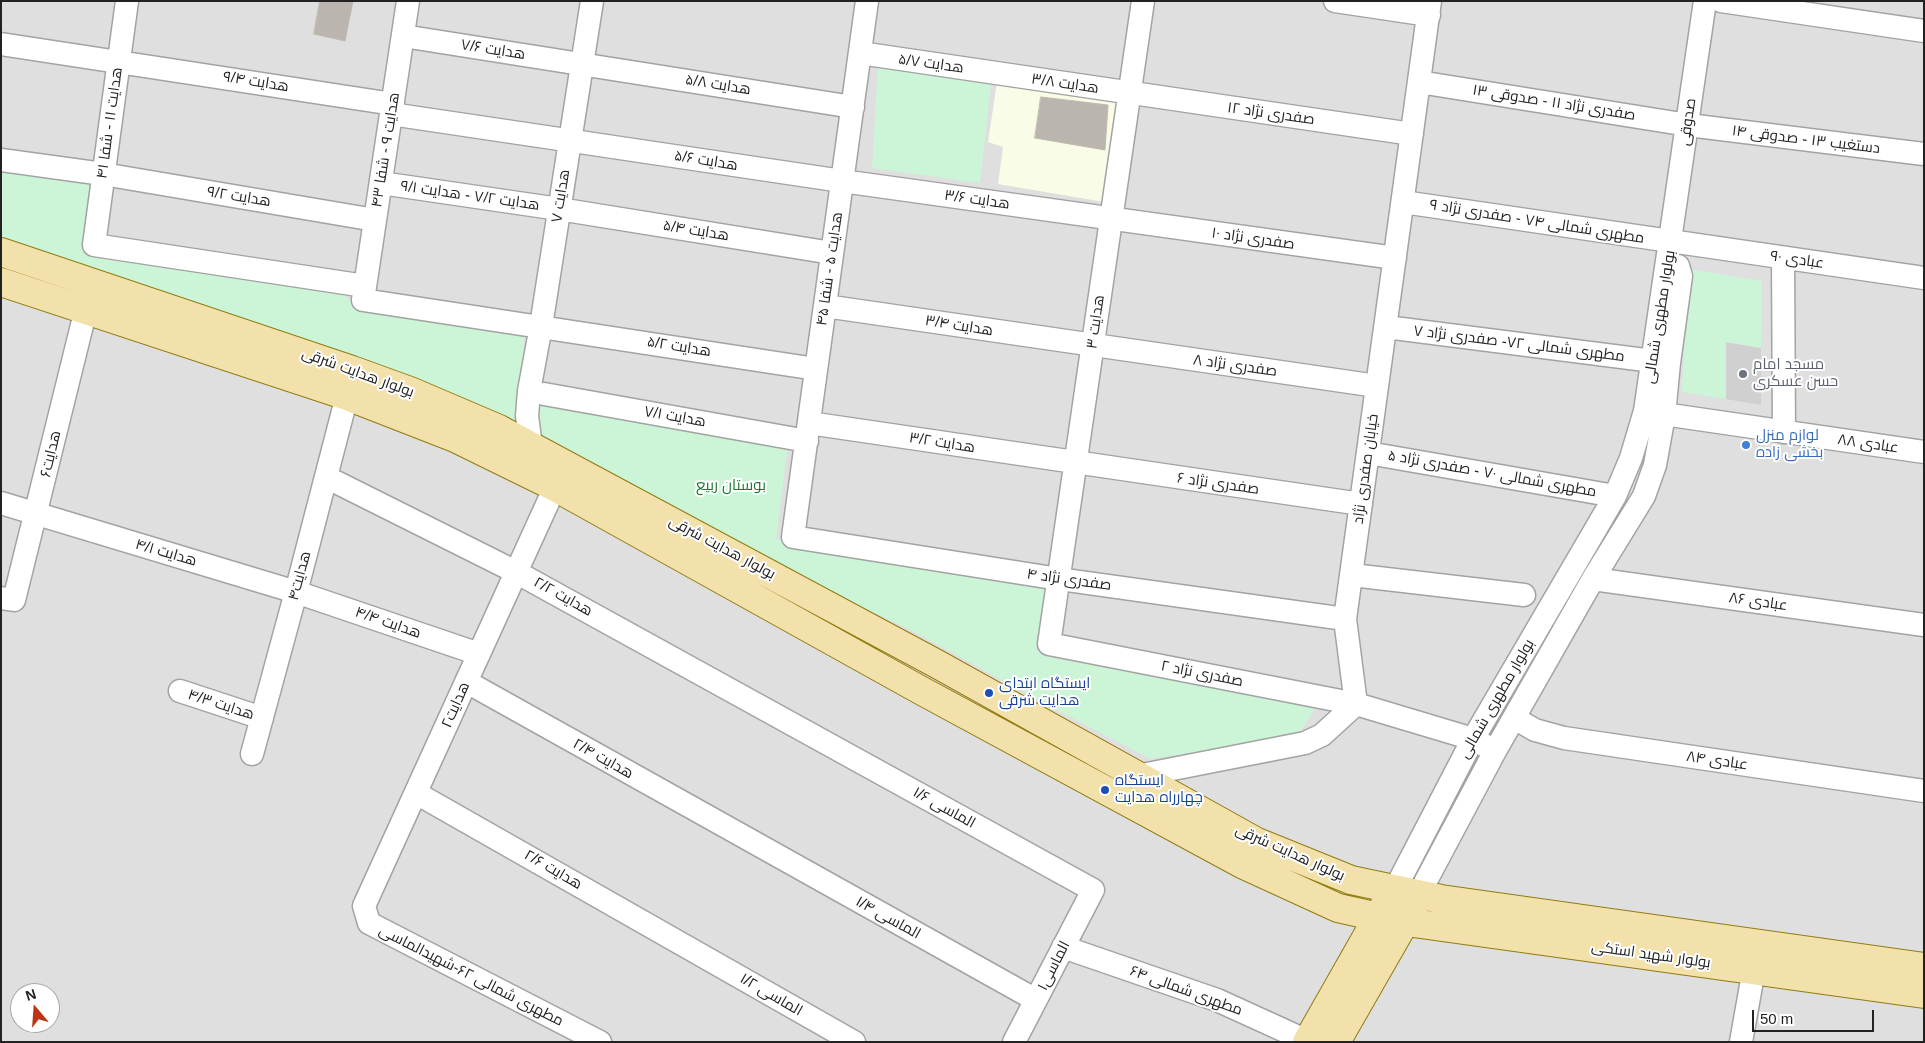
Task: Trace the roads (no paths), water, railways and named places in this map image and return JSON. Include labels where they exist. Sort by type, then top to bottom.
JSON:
[{"type":"main road","name":"بولوار هدایت شرقی","points":[[1,252],[252,336],[410,392],[499,428],[937,664],[1257,842],[1351,880],[1407,891]]},
{"type":"main road","name":"بولوار هدایت شرقی","points":[[1,282],[347,396],[455,438],[555,487],[922,691],[1242,864],[1338,908],[1378,917]]},
{"type":"main road","points":[[243,361],[252,336]]},
{"type":"main road","name":"بولوار مطهری شمالی","points":[[1307,1041],[1378,917],[1407,891]]},
{"type":"main road","name":"بولوار مطهری شمالی","points":[[1336,1042],[1406,922],[1407,891]]},
{"type":"main road","name":"بولوار شهید استکی","points":[[1407,891],[1441,899],[1924,967]]},
{"type":"main road","name":"بولوار شهید استکی","points":[[1378,917],[1924,994]]},
{"type":"street","name":"هدایت ۱۱ - شفا ۴۱","points":[[94,245],[127,1]]},
{"type":"street","name":"هدایت ۹ - شفا ۴۳","points":[[364,293],[408,1]]},
{"type":"street","name":"هدایت ۷","points":[[531,446],[527,416],[536,392],[541,326],[592,1]]},
{"type":"street","name":"هدایت ۵ - شفا ۴۵","points":[[793,537],[867,1]]},
{"type":"street","name":"هدایت ۳","points":[[1049,644],[1143,1]]},
{"type":"street","points":[[1335,1],[1430,8]]},
{"type":"street","name":"صدوقی","points":[[1671,242],[1705,1]]},
{"type":"street","points":[[1722,1],[1924,31]]},
{"type":"street","name":"خیابان صفدری نژاد","points":[[1356,704],[1345,619],[1430,8]]},
{"type":"street","name":"هدایت ۷/۶","points":[[403,36],[582,64]]},
{"type":"street","name":"هدایت ۹/۴","points":[[1,44],[118,61],[570,140]]},
{"type":"street","name":"هدایت ۵/۷","points":[[860,53],[1001,74]]},
{"type":"street","name":"هدایت ۵/۸","points":[[582,64],[853,107]]},
{"type":"street","name":"هدایت ۳/۸","points":[[1001,74],[1130,93]]},
{"type":"street","name":"صفدری نژاد ۱۱ - صدوقی ۱۳","points":[[1419,82],[1688,125]]},
{"type":"street","name":"صفدری نژاد ۱۲","points":[[1130,93],[1412,134]]},
{"type":"street","name":"دستغیب ۱۳ - صدوقی ۱۴","points":[[1688,125],[1924,154]]},
{"type":"street","name":"هدایت ۵/۶","points":[[570,140],[842,181]]},
{"type":"street","name":"هدایت ۹/۲","points":[[1,160],[103,174],[375,220]]},
{"type":"street","name":"هدایت ۳/۶","points":[[842,181],[1111,220]]},
{"type":"street","name":"هدایت ۷/۲ - هدایت ۹/۱","points":[[381,183],[559,209]]},
{"type":"street","name":"مطهری شمالی ۷۴ - صفدری نژاد ۹","points":[[1403,202],[1671,242]]},
{"type":"street","name":"هدایت ۵/۴","points":[[559,209],[832,253]]},
{"type":"street","name":"صفدری نژاد ۱۰","points":[[1111,220],[1395,258]]},
{"type":"street","name":"عبادی ۹۰","points":[[1671,242],[1924,278]]},
{"type":"street","name":"بولوار مطهری شمالی","points":[[1407,891],[1495,751],[1593,579],[1644,496],[1655,465],[1653,361],[1671,242]]},
{"type":"street","name":"بولوار مطهری شمالی","points":[[1407,891],[1474,739],[1616,496],[1631,458],[1655,413],[1669,364],[1681,276],[1671,242]]},
{"type":"street","name":"هدایت ۵/۲","points":[[94,245],[541,326],[816,369]]},
{"type":"street","points":[[1783,258],[1784,432]]},
{"type":"street","name":"هدایت ۳/۴","points":[[825,306],[1093,346]]},
{"type":"street","name":"هدایت۶","points":[[8,599],[36,515],[86,309]]},
{"type":"street","name":"مطهری شمالی ۷۲- صفدری نژاد ۷","points":[[1386,327],[1653,361]]},
{"type":"street","name":"صفدری نژاد ۸","points":[[1093,346],[1377,386]]},
{"type":"street","name":"هدایت ۷","points":[[499,428],[536,392]]},
{"type":"street","name":"هدایت ۷/۱","points":[[536,392],[808,432]]},
{"type":"street","name":"هدایت۴","points":[[252,754],[347,396]]},
{"type":"street","name":"عبادی ۸۸","points":[[1655,413],[1924,452]]},
{"type":"street","name":"هدایت ۳/۲","points":[[808,432],[1076,463]]},
{"type":"street","name":"مطهری شمالی ۷۰ - صفدری نژاد ۵","points":[[1368,453],[1616,496]]},
{"type":"street","name":"صفدری نژاد ۶","points":[[1076,463],[1361,504]]},
{"type":"street","name":"هدایت ۲/۲","points":[[326,477],[516,572],[795,725]]},
{"type":"street","name":"هدایت۲","points":[[369,923],[364,906],[555,487]]},
{"type":"street","name":"هدایت ۴/۱","points":[[1,504],[296,592]]},
{"type":"street","name":"صفدری نژاد ۴","points":[[793,537],[1059,579],[1345,619]]},
{"type":"street","points":[[1352,575],[1524,595]]},
{"type":"street","name":"عبادی ۸۶","points":[[1593,579],[1924,625]]},
{"type":"street","name":"هدایت ۴/۴","points":[[296,592],[479,654]]},
{"type":"street","name":"صفدری نژاد ۲","points":[[1049,644],[1356,704],[1474,739],[1495,751]]},
{"type":"street","name":"هدایت ۲/۴","points":[[466,682],[740,836]]},
{"type":"street","name":"هدایت ۴/۳","points":[[180,691],[262,718]]},
{"type":"street","points":[[1137,776],[1306,743],[1322,735],[1356,704]]},
{"type":"street","name":"عبادی ۸۴","points":[[1514,718],[1535,730],[1564,738],[1924,791]]},
{"type":"street","name":"الماسی ۱/۶","points":[[795,725],[1093,890]]},
{"type":"street","name":"هدایت ۲/۶","points":[[416,793],[689,948]]},
{"type":"street","name":"الماسی ۱/۴","points":[[740,836],[1036,1000]]},
{"type":"street","name":"الماسی۱","points":[[1014,1042],[1093,890]]},
{"type":"street","name":"مطهری شمالی ۶۲-شهیدالماسی","points":[[369,923],[600,1042]]},
{"type":"street","name":"مطهری شمالی ۶۴","points":[[1064,947],[1217,1000],[1307,1041]]},
{"type":"street","name":"الماسی ۱/۲","points":[[689,948],[854,1042]]},
{"type":"street","points":[[1741,1042],[1754,969]]},
{"type":"place","name":"مسجد امام حسن عسکری","points":[[1743,374]]},
{"type":"place","name":"لوازم منزل بخشی زاده","points":[[1746,445]]},
{"type":"place","name":"ایستگاه ابتدای هدایت شرقی","points":[[989,693]]},
{"type":"place","name":"ایستگاه چهارراه هدایت","points":[[1105,790]]},
{"type":"park label","name":"بوستان ربیع","points":[[731,486]]}]
